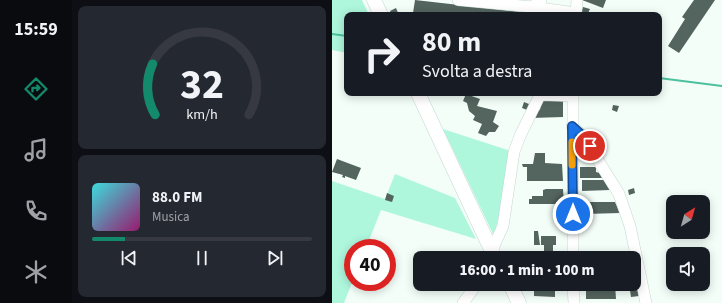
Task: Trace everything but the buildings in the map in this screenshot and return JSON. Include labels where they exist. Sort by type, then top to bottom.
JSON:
[{"type":"main road","points":[[374,0],[380,12]]},
{"type":"main road","points":[[419,96],[490,251]]},
{"type":"main road","points":[[508,291],[513,303]]},
{"type":"main road","points":[[513,291],[519,303]]},
{"type":"street","points":[[458,0],[537,2],[570,12]]},
{"type":"street","points":[[576,0],[576,12]]},
{"type":"street","points":[[494,251],[503,226],[514,152],[540,96]]},
{"type":"street","points":[[573,96],[573,251]]},
{"type":"street","points":[[572,126],[583,136],[619,194],[630,226],[646,303]]},
{"type":"street","points":[[463,303],[472,291]]},
{"type":"street","points":[[570,303],[572,291]]},
{"type":"street","points":[[573,291],[574,303]]},
{"type":"green space","points":[[332,0],[362,0],[368,12],[344,12],[344,52],[332,50]]},
{"type":"green space","points":[[443,129],[514,152],[494,236]]},
{"type":"green space","points":[[395,174],[455,198],[476,239],[381,210],[370,239],[344,239],[344,291],[349,291],[344,303],[332,303],[332,181],[385,199]]},
{"type":"waterway","points":[[332,34],[344,36]]},
{"type":"waterway","points":[[662,78],[722,86]]},
{"type":"slow traffic","points":[[572,142],[572,165]]},
{"type":"route","points":[[573,214],[572,126],[583,136],[590,146]]}]
